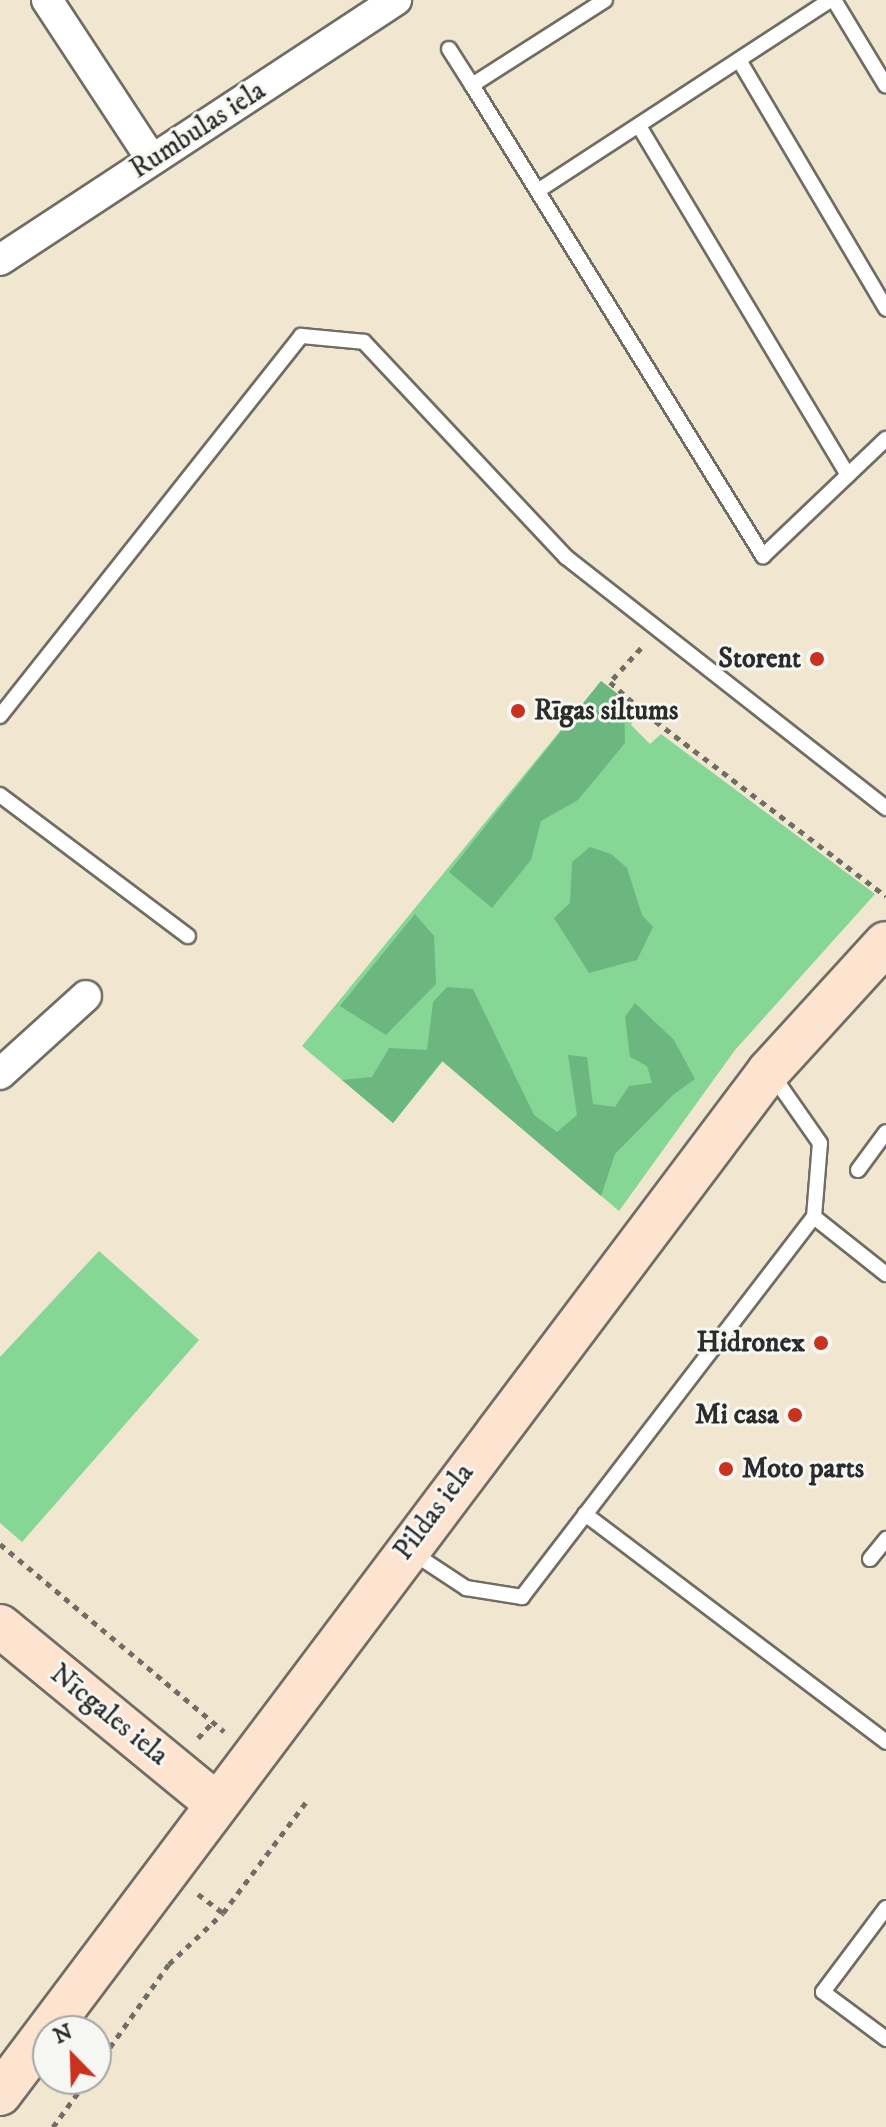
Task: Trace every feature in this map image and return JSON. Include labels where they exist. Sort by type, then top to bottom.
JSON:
[{"type":"street","points":[[47,0],[152,160]]},
{"type":"street","name":"Rumbulas iela","points":[[0,260],[396,0]]},
{"type":"street","name":"Pildas iela","points":[[0,2094],[407,1548],[769,1071],[886,943]]},
{"type":"street","points":[[0,1074],[86,996]]},
{"type":"street","name":"Nīcgales iela","points":[[0,1626],[217,1804]]},
{"type":"lane","points":[[472,85],[605,0]]},
{"type":"lane","points":[[539,190],[832,0],[886,86]]},
{"type":"lane","points":[[449,49],[763,556],[886,439]]},
{"type":"lane","points":[[739,60],[886,309]]},
{"type":"lane","points":[[639,126],[848,475]]},
{"type":"lane","points":[[0,716],[301,336],[364,342],[566,557],[886,808]]},
{"type":"lane","points":[[0,795],[188,936]]},
{"type":"lane","points":[[407,1548],[466,1588],[522,1597],[814,1217],[820,1143],[769,1071]]},
{"type":"lane","points":[[858,1170],[886,1132]]},
{"type":"lane","points":[[814,1217],[886,1274]]},
{"type":"lane","points":[[585,1514],[886,1742]]},
{"type":"lane","points":[[870,1559],[886,1539]]},
{"type":"lane","points":[[886,1908],[823,1992],[886,2039]]},
{"type":"path","points":[[659,629],[610,682],[646,714],[886,896]]},
{"type":"path","points":[[0,1544],[211,1724]]},
{"type":"path","points":[[112,2044],[169,1964],[223,1913],[306,1802]]},
{"type":"path","points":[[167,1870],[223,1913]]},
{"type":"path","points":[[53,2127],[76,2095]]},
{"type":"green space","points":[[601,681],[624,699],[636,715],[631,725],[650,744],[661,734],[875,894],[735,1050],[619,1211],[443,1061],[393,1123],[302,1046]]},
{"type":"green space","points":[[601,681],[624,699],[625,743],[578,800],[541,821],[531,860],[492,908],[449,872]]},
{"type":"green space","points":[[590,847],[611,854],[627,868],[642,915],[653,927],[637,960],[589,973],[554,918],[570,903],[572,862]]},
{"type":"green space","points":[[415,914],[434,936],[436,984],[386,1035],[340,1006]]},
{"type":"green space","points":[[447,987],[473,989],[534,1115],[557,1132],[577,1115],[568,1055],[587,1057],[593,1104],[615,1107],[629,1086],[652,1083],[647,1066],[630,1057],[625,1017],[635,1003],[674,1040],[695,1079],[673,1095],[615,1154],[601,1196],[442,1061],[393,1123],[342,1080],[372,1077],[389,1048],[427,1050],[433,1002]]},
{"type":"green space","points":[[99,1251],[199,1340],[22,1542],[0,1523],[0,1357]]},
{"type":"place","name":"Storent","points":[[817,659]]},
{"type":"place","name":"Rīgas siltums","points":[[518,711]]},
{"type":"place","name":"Hidronex","points":[[821,1343]]},
{"type":"place","name":"Mi casa","points":[[795,1415]]},
{"type":"place","name":"Moto parts","points":[[726,1469]]}]
